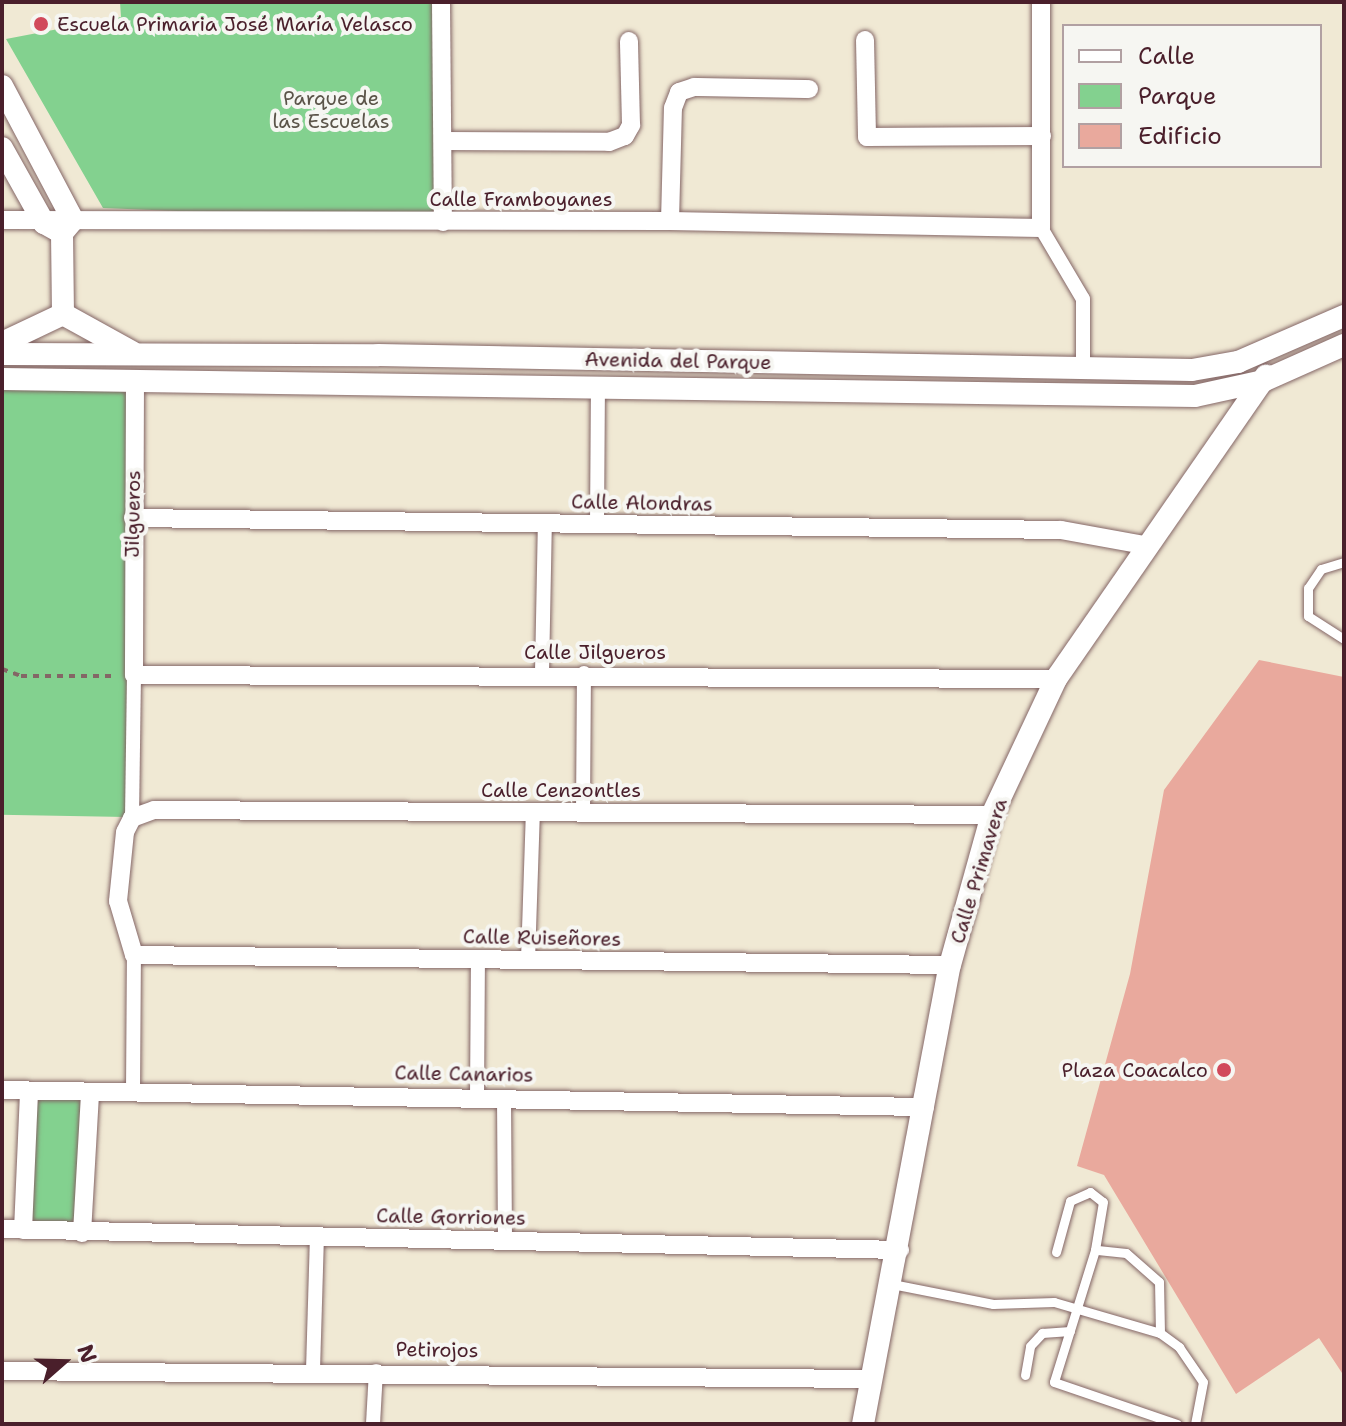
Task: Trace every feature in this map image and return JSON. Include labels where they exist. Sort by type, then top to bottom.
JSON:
[{"type":"street","points":[[441,2],[443,222]]},
{"type":"street","points":[[1041,2],[1041,228],[1083,299],[1083,368]]},
{"type":"street","points":[[865,40],[867,137],[1042,136]]},
{"type":"street","points":[[443,141],[609,142],[625,136],[631,125],[629,41]]},
{"type":"street","points":[[2,86],[60,225],[63,314]]},
{"type":"street","points":[[670,221],[673,108],[679,92],[694,87],[809,89]]},
{"type":"street","points":[[2,148],[60,225]]},
{"type":"street","name":"Calle Framboyanes","points":[[2,220],[60,225],[670,221],[1041,228]]},
{"type":"street","points":[[2,343],[63,314]]},
{"type":"street","points":[[63,314],[135,353]]},
{"type":"street","name":"Avenida del Parque","points":[[2,354],[135,353],[1192,370],[1238,362],[1286,345],[1344,316]]},
{"type":"street","name":"Calle Primavera","points":[[863,1424],[900,1250],[950,965],[992,815],[1056,679],[1286,345]]},
{"type":"street","name":"Avenida del Parque","points":[[2,379],[598,385],[1195,396],[1263,381],[1344,345]]},
{"type":"street","name":"Jilgueros","points":[[134,675],[135,353]]},
{"type":"street","points":[[597,524],[598,385]]},
{"type":"street","name":"Calle Alondras","points":[[133,518],[1061,530],[1150,546]]},
{"type":"street","points":[[542,673],[545,523]]},
{"type":"street","points":[[583,812],[584,673]]},
{"type":"street","name":"Calle Jilgueros","points":[[134,675],[584,673],[1056,679]]},
{"type":"street","points":[[133,1091],[134,955],[118,901],[125,832],[132,818],[134,675]]},
{"type":"street","name":"Calle Cenzontles","points":[[132,818],[154,810],[992,815]]},
{"type":"street","points":[[528,960],[533,811]]},
{"type":"street","name":"Calle Ruiseñores","points":[[134,955],[950,965]]},
{"type":"street","points":[[477,1097],[478,959]]},
{"type":"street","name":"Calle Canarios","points":[[2,1090],[925,1107]]},
{"type":"street","points":[[23,1230],[29,1091]]},
{"type":"street","points":[[82,1233],[90,1094]]},
{"type":"street","points":[[504,1097],[505,1240]]},
{"type":"street","name":"Calle Gorriones","points":[[2,1229],[900,1250]]},
{"type":"street","points":[[313,1370],[317,1235]]},
{"type":"street","name":"Petirojos","points":[[2,1371],[313,1370],[871,1379]]},
{"type":"street","points":[[373,1424],[376,1371]]},
{"type":"lane","points":[[1344,562],[1321,569],[1308,588],[1308,616],[1344,639]]},
{"type":"lane","points":[[1056,1252],[1070,1201],[1090,1192],[1103,1202],[1095,1250],[1054,1382],[1177,1424]]},
{"type":"lane","points":[[1095,1250],[1126,1253],[1159,1282],[1160,1333]]},
{"type":"lane","points":[[892,1284],[993,1304],[1054,1302],[1160,1333],[1179,1347],[1203,1382],[1195,1424]]},
{"type":"lane","points":[[1025,1375],[1030,1346],[1042,1333],[1070,1331]]},
{"type":"path","points":[[2,669],[21,676],[134,675]]},
{"type":"green space","name":"Parque de las Escuelas","points":[[120,2],[439,2],[443,222],[103,208],[6,39],[121,17]]},
{"type":"green space","points":[[2,377],[134,379],[126,817],[2,815]]},
{"type":"green space","points":[[29,1091],[90,1094],[83,1233],[22,1230]]},
{"type":"building","name":"Plaza Coacalco","points":[[1259,660],[1344,677],[1344,1376],[1319,1338],[1236,1394],[1104,1175],[1077,1166],[1130,974],[1164,790]]},
{"type":"place","name":"Escuela Primaria José María Velasco","points":[[41,24]]},
{"type":"place","name":"Plaza Coacalco","points":[[1224,1070]]}]
